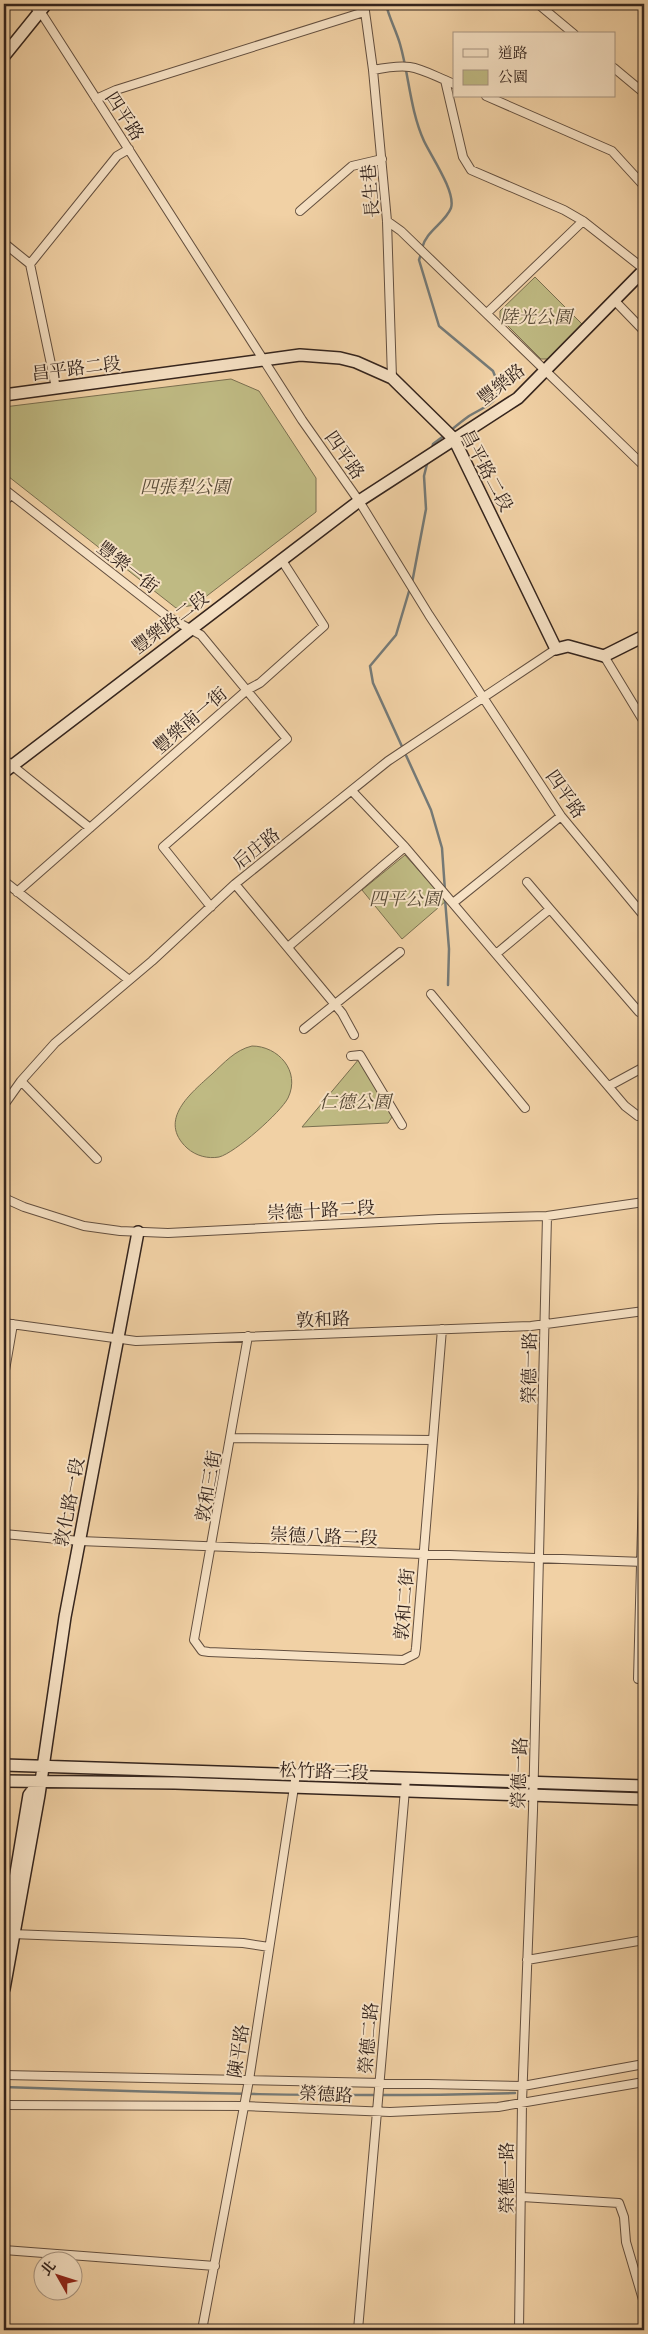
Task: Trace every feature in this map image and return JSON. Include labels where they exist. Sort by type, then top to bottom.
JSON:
[{"type":"street","points":[[544,5],[572,32]]},
{"type":"street","points":[[4,56],[39,6]]},
{"type":"street","name":"四平路","points":[[39,6],[265,361],[359,500],[483,699],[561,816],[644,916]]},
{"type":"street","points":[[96,98],[364,8]]},
{"type":"street","name":"長生巷","points":[[364,8],[373,70],[387,221],[392,378]]},
{"type":"street","points":[[373,70],[400,65],[419,67],[453,84]]},
{"type":"street","points":[[616,70],[644,93]]},
{"type":"street","points":[[445,80],[463,157],[471,170],[564,210],[583,221],[644,269]]},
{"type":"street","points":[[491,98],[612,151],[644,186]]},
{"type":"street","points":[[30,264],[117,156],[129,149]]},
{"type":"street","points":[[300,211],[352,166],[382,159]]},
{"type":"street","points":[[387,221],[401,231],[644,466]]},
{"type":"street","points":[[487,313],[583,221]]},
{"type":"street","points":[[4,243],[30,264],[56,388]]},
{"type":"street","name":"豐樂路","points":[[359,500],[518,398],[615,301],[644,269]]},
{"type":"street","points":[[615,301],[644,331]]},
{"type":"street","name":"昌平路二段","points":[[4,394],[300,355],[337,357],[356,362],[392,378],[454,439],[556,649]]},
{"type":"street","points":[[4,503],[7,492]]},
{"type":"street","name":"豐樂一街","points":[[7,492],[168,617],[188,630],[201,635],[287,739],[162,847],[211,907]]},
{"type":"street","name":"豐樂路二段","points":[[6,766],[359,500]]},
{"type":"street","name":"豐樂南一街","points":[[17,892],[247,690],[260,683],[324,626],[281,559]]},
{"type":"street","points":[[556,649],[568,646],[604,656],[644,636]]},
{"type":"street","name":"后庄路","points":[[4,1105],[55,1043],[129,980],[235,884],[388,761],[556,649]]},
{"type":"street","points":[[604,656],[644,722]]},
{"type":"street","points":[[6,766],[90,828]]},
{"type":"street","points":[[352,791],[405,847],[625,1106],[638,1116],[644,1114]]},
{"type":"street","points":[[453,903],[561,816]]},
{"type":"street","points":[[288,947],[405,847]]},
{"type":"street","points":[[4,881],[129,980]]},
{"type":"street","points":[[527,882],[639,1012]]},
{"type":"street","points":[[235,884],[342,1013],[354,1035]]},
{"type":"street","points":[[496,954],[550,909]]},
{"type":"street","points":[[304,1029],[400,952]]},
{"type":"street","points":[[431,994],[525,1108]]},
{"type":"street","points":[[351,1056],[360,1055],[402,1125]]},
{"type":"street","points":[[609,1086],[644,1067]]},
{"type":"street","points":[[22,1081],[97,1159]]},
{"type":"street","name":"崇德十路二段","points":[[4,1198],[24,1207],[84,1226],[138,1232],[211,1231],[439,1219],[547,1216],[644,1202]]},
{"type":"street","name":"榮德一路","points":[[519,2330],[522,2102],[534,1794],[547,1216]]},
{"type":"street","name":"敦化路一段","points":[[4,1989],[30,1791],[41,1780],[65,1616],[119,1340],[138,1232]]},
{"type":"street","name":"敦和路","points":[[4,1323],[136,1341],[248,1336],[308,1336],[545,1324],[644,1311]]},
{"type":"street","points":[[4,1376],[13,1324]]},
{"type":"street","name":"敦和二街","points":[[194,1640],[202,1651],[209,1652],[410,1658],[415,1654],[442,1329]]},
{"type":"street","name":"敦和三街","points":[[194,1640],[248,1336]]},
{"type":"street","points":[[231,1438],[433,1440]]},
{"type":"street","points":[[644,1452],[638,1679],[644,1679]]},
{"type":"street","name":"崇德八路二段","points":[[4,1534],[80,1541],[212,1547],[642,1562]]},
{"type":"street","name":"松竹路三段","points":[[4,1765],[644,1786]]},
{"type":"street","name":"陳平路","points":[[202,2330],[249,2080],[296,1774]]},
{"type":"street","name":"榮德二路","points":[[358,2330],[406,1778]]},
{"type":"street","name":"松竹路三段","points":[[4,1781],[30,1782],[41,1780],[405,1790],[644,1799]]},
{"type":"street","points":[[10,1933],[243,1943],[269,1947]]},
{"type":"street","name":"敦化路一段","points":[[4,1945],[10,1933]]},
{"type":"street","points":[[527,1960],[644,1940]]},
{"type":"street","name":"榮德路","points":[[4,2075],[249,2080],[378,2085],[523,2086],[644,2064]]},
{"type":"street","name":"榮德路","points":[[4,2105],[244,2106],[376,2112],[498,2107],[644,2082]]},
{"type":"street","points":[[522,2198],[619,2203],[624,2217],[626,2242],[644,2303]]},
{"type":"street","points":[[4,2250],[215,2266]]},
{"type":"green space","name":"陸光公園","points":[[535,277],[582,324],[548,359],[541,359],[500,318],[500,311]]},
{"type":"green space","name":"四張犁公園","points":[[231,379],[259,391],[316,478],[316,512],[195,605],[176,608],[4,473],[4,407]]},
{"type":"green space","name":"四平公園","points":[[405,855],[446,901],[402,939],[362,890]]},
{"type":"green space","points":[[252,1046],[270,1050],[285,1062],[292,1078],[288,1098],[277,1113],[236,1148],[226,1154],[211,1158],[194,1153],[179,1138],[175,1127],[176,1117],[180,1108],[187,1098],[225,1061]]},
{"type":"green space","name":"仁德公園","points":[[359,1059],[392,1117],[388,1123],[302,1127]]},
{"type":"waterway","points":[[386,4],[400,44],[419,129],[442,174],[452,201],[448,213],[427,237],[422,248]]},
{"type":"waterway","points":[[421,254],[419,260],[439,326],[493,371],[497,381],[498,389],[494,400],[450,431]]},
{"type":"waterway","points":[[432,448],[433,444],[445,435]]},
{"type":"waterway","points":[[412,583],[426,509],[424,476],[428,460]]},
{"type":"waterway","points":[[410,588],[396,635],[370,666],[373,683],[431,810],[442,848],[445,891]]},
{"type":"waterway","points":[[445,899],[449,949],[448,985]]},
{"type":"waterway","points":[[4,2087],[323,2095],[515,2093]]}]
